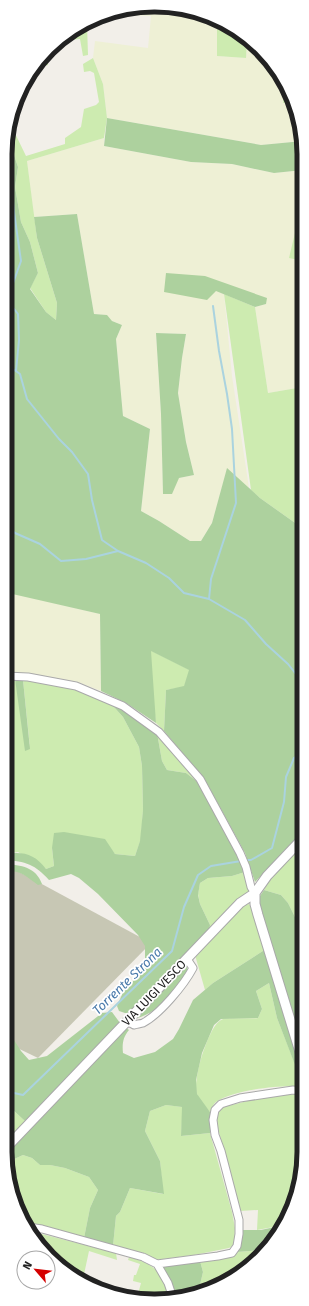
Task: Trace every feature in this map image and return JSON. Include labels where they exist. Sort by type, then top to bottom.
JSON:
[{"type":"street","points":[[12,676],[28,677],[76,686],[123,706],[158,732],[200,779],[246,867],[251,887],[255,893],[255,904],[258,915],[297,1042]]},
{"type":"street","name":"VIA LUIGI VESCO","points":[[12,1142],[240,903],[255,893],[267,876],[297,844]]},
{"type":"street","points":[[127,1021],[134,1025],[142,1023],[162,1008],[186,980],[193,968],[187,959]]},
{"type":"street","points":[[157,1264],[232,1253],[237,1246],[239,1220],[221,1151],[215,1135],[213,1120],[215,1110],[221,1104],[240,1098],[297,1090]]},
{"type":"street","points":[[34,1227],[42,1228],[143,1257],[157,1264],[168,1283],[171,1293]]},
{"type":"shaded area","points":[[145,12],[173,13],[191,17],[217,27],[217,56],[246,58],[247,46],[248,47],[268,68],[278,83],[283,94],[283,103],[287,103],[292,118],[297,142],[261,145],[107,118],[103,84],[93,58],[95,41],[148,48],[151,16],[127,15]]},
{"type":"shaded area","points":[[104,138],[104,146],[191,162],[232,164],[274,173],[297,171],[297,388],[268,393],[255,307],[266,304],[216,291],[224,294],[232,376],[249,488],[227,469],[212,523],[201,541],[190,541],[141,511],[150,429],[123,416],[116,339],[122,325],[112,321],[106,315],[94,314],[77,214],[34,217],[27,161]],"holes":[[[156,333],[186,334],[178,393],[186,442],[194,475],[179,478],[163,494],[161,414]]]},
{"type":"shaded area","points":[[12,593],[100,614],[101,691],[78,682],[34,674],[12,673]]},
{"type":"shaded area","points":[[12,868],[151,943],[38,1058],[12,1045]]},
{"type":"green space","points":[[217,27],[234,36],[247,46],[246,58],[217,56]]},
{"type":"green space","points":[[87,29],[88,55],[83,56],[80,39],[70,40]]},
{"type":"green space","points":[[93,58],[103,84],[107,118],[104,138],[27,161],[37,238],[57,303],[56,320],[46,312],[30,288],[38,273],[30,242],[21,222],[15,187],[18,167],[12,145],[14,131],[26,156],[65,144],[65,138],[81,127],[84,109],[96,105],[99,102],[94,73],[90,71],[84,72],[83,64]]},
{"type":"green space","points":[[48,60],[48,65],[42,66]]},
{"type":"green space","points":[[283,94],[287,103],[283,103]]},
{"type":"green space","points":[[107,118],[261,145],[297,142],[297,171],[274,173],[232,164],[191,162],[104,146]]},
{"type":"green space","points":[[12,149],[18,167],[15,187],[21,222],[30,242],[38,273],[30,289],[46,312],[56,320],[57,303],[37,238],[34,217],[77,214],[94,314],[107,315],[112,321],[122,325],[116,339],[123,416],[150,429],[141,511],[190,541],[201,541],[212,523],[227,468],[260,498],[297,524],[297,838],[255,882],[245,853],[205,780],[164,731],[166,690],[184,686],[189,670],[151,651],[156,723],[126,703],[101,691],[100,614],[12,594]]},
{"type":"green space","points":[[297,225],[297,260],[289,258]]},
{"type":"green space","points":[[166,273],[205,276],[267,298],[266,304],[255,307],[216,291],[207,300],[164,292]]},
{"type":"green space","points":[[224,294],[255,307],[268,393],[297,388],[297,524],[251,490]]},
{"type":"green space","points":[[156,333],[186,334],[178,393],[186,442],[194,475],[179,478],[172,494],[163,494],[161,414]]},
{"type":"green space","points":[[150,650],[190,670],[184,687],[166,690],[164,731],[156,723],[152,692]]},
{"type":"green space","points":[[12,679],[15,679],[30,748],[23,680],[76,688],[114,707],[123,717],[139,747],[142,766],[143,810],[141,839],[135,856],[115,854],[110,848],[52,848],[54,866],[46,869],[18,852],[12,853]]},
{"type":"green space","points":[[15,679],[23,680],[30,749],[25,751]]},
{"type":"green space","points":[[76,688],[119,707],[157,733],[162,761],[167,770],[186,773],[199,783],[238,855],[245,872],[232,876],[208,878],[200,883],[198,895],[200,904],[210,925],[209,932],[133,1013],[119,1011],[117,1006],[124,990],[143,971],[145,946],[138,935],[98,894],[79,878],[71,874],[49,880],[35,867],[12,861],[12,853],[23,853],[33,857],[46,869],[54,866],[52,848],[54,833],[64,832],[105,839],[115,854],[135,856],[140,841],[143,810],[142,766],[139,747],[123,717],[114,707]]},
{"type":"green space","points":[[157,733],[199,783],[186,773],[167,770],[162,761]]},
{"type":"green space","points":[[297,850],[297,919],[288,903],[281,895],[264,890],[269,880]]},
{"type":"green space","points":[[12,865],[22,866],[32,870],[42,884],[38,885],[27,876],[12,871]]},
{"type":"green space","points":[[245,872],[249,891],[209,932],[210,925],[200,904],[198,894],[200,883],[208,878],[232,876]]},
{"type":"green space","points":[[264,890],[281,895],[288,903],[297,919],[297,1032],[258,899]]},
{"type":"green space","points":[[249,904],[252,908],[266,949],[213,983],[205,990],[195,955],[244,905]]},
{"type":"green space","points":[[266,949],[297,1055],[297,1070],[277,1018],[269,983],[256,991],[262,1009],[258,1018],[221,1019],[214,1025],[202,1053],[196,1080],[197,1094],[210,1112],[210,1133],[181,1136],[182,1107],[166,1105],[150,1111],[145,1131],[160,1161],[164,1194],[130,1188],[120,1212],[116,1216],[113,1246],[84,1238],[90,1208],[98,1190],[89,1177],[65,1168],[40,1165],[32,1158],[23,1155],[12,1160],[12,1147],[125,1027],[129,1030],[123,1041],[123,1053],[134,1058],[155,1052],[173,1039],[193,1000],[213,983]]},
{"type":"green space","points":[[186,963],[188,971],[173,993],[154,1011],[138,1018],[135,1016]]},
{"type":"green space","points":[[269,983],[277,1018],[297,1069],[297,1086],[271,1087],[234,1094],[216,1102],[210,1112],[199,1099],[196,1087],[199,1067],[206,1043],[216,1025],[223,1019],[258,1018],[262,1009],[256,991]]},
{"type":"green space","points":[[112,1012],[120,1023],[26,1122],[12,1109],[12,1039],[29,1060],[47,1056],[102,1013]]},
{"type":"green space","points":[[297,1094],[297,1161],[292,1188],[278,1223],[276,1227],[257,1230],[258,1210],[240,1211],[216,1121],[218,1111],[224,1107],[267,1096]]},
{"type":"green space","points":[[166,1105],[183,1107],[181,1136],[210,1133],[235,1228],[234,1245],[229,1248],[194,1255],[155,1260],[144,1253],[113,1246],[116,1216],[120,1212],[130,1188],[163,1194],[160,1161],[145,1131],[150,1111]]},
{"type":"green space","points":[[12,1109],[26,1122],[12,1137]]},
{"type":"green space","points":[[23,1155],[32,1158],[40,1165],[65,1168],[89,1177],[98,1190],[90,1208],[84,1238],[32,1225],[23,1206],[17,1188],[12,1160]]},
{"type":"green space","points":[[276,1227],[256,1250],[237,1252],[241,1230],[261,1230]]},
{"type":"green space","points":[[37,1233],[116,1253],[117,1260],[89,1251],[84,1275],[61,1259],[56,1254],[56,1250],[52,1250]]},
{"type":"green space","points":[[256,1250],[234,1270],[218,1279],[200,1286],[203,1272],[200,1261],[237,1252]]},
{"type":"green space","points":[[129,1257],[140,1260],[159,1272],[165,1282],[168,1294],[138,1293],[141,1283],[133,1281],[134,1275],[136,1275],[140,1264],[128,1260]]},
{"type":"green space","points":[[200,1261],[203,1272],[200,1286],[180,1291],[174,1290],[161,1265]]},
{"type":"waterway","points":[[12,190],[21,261],[12,286]]},
{"type":"waterway","points":[[12,306],[18,314],[19,340],[16,371]]},
{"type":"waterway","points":[[209,599],[211,579],[236,503],[232,429],[213,306]]},
{"type":"waterway","points":[[12,368],[20,374],[27,399],[59,439],[72,452],[88,474],[92,500],[102,540],[118,551]]},
{"type":"waterway","points":[[12,530],[40,544],[61,561],[86,559],[118,551],[146,563],[169,578],[184,593],[209,599],[245,620],[266,644],[288,664],[297,675]]},
{"type":"waterway","name":"Torrente Strona","points":[[245,860],[251,860],[272,848],[284,802],[286,777],[294,758],[297,757]]},
{"type":"waterway","name":"Torrente Strona","points":[[12,1093],[23,1095],[172,951],[184,907],[198,875],[211,866],[241,861]]}]
